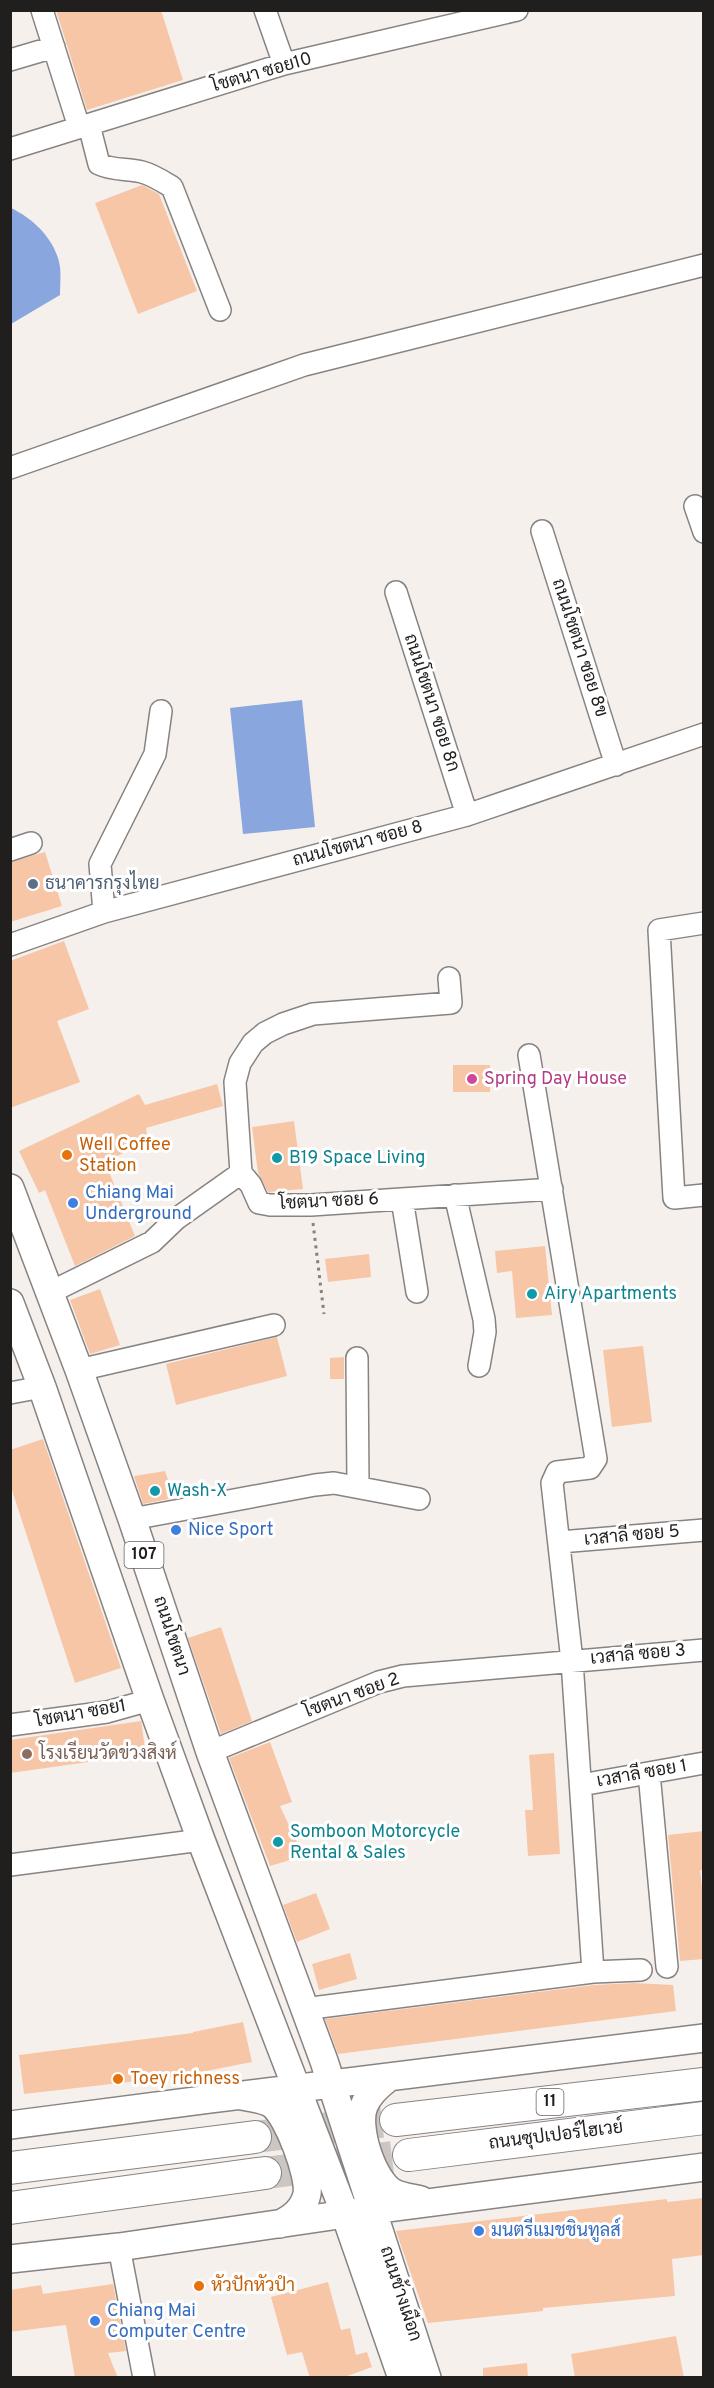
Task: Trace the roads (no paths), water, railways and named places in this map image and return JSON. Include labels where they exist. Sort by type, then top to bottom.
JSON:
[{"type":"highway","name":"ถนนซุปเปอร์ไฮเวย์","points":[[396,2120],[704,2084]]},
{"type":"highway","name":"ถนนซุปเปอร์ไฮเวย์","points":[[409,2155],[704,2118]]},
{"type":"highway","points":[[10,2169],[255,2137]]},
{"type":"highway","points":[[10,2208],[266,2173]]},
{"type":"main road","name":"ถนนโชตนา","points":[[10,1188],[79,1370],[132,1519],[210,1752],[330,2084]]},
{"type":"main road","name":"107","points":[[10,1302],[201,1840],[297,2087]]},
{"type":"main road","points":[[10,2125],[297,2087],[388,2078],[704,2038]]},
{"type":"main road","points":[[388,2078],[368,2098],[363,2106],[360,2121],[375,2175],[384,2187],[394,2194],[432,2202]]},
{"type":"main road","name":"ถนนช้างเผือก","points":[[330,2084],[427,2378]]},
{"type":"main road","name":"ถนนช้างเผือก","points":[[297,2087],[347,2220],[402,2378]]},
{"type":"main road","points":[[238,2095],[269,2103],[281,2114],[288,2124],[307,2181],[304,2203],[292,2218],[279,2224]]},
{"type":"main road","points":[[10,2259],[279,2224],[347,2220],[375,2216],[432,2202],[704,2167]]},
{"type":"street","points":[[42,10],[99,164],[111,170],[141,172],[158,178],[172,187],[220,310]]},
{"type":"street","points":[[265,10],[284,64]]},
{"type":"street","name":"โชตนา ซอย10","points":[[10,149],[284,64],[517,10]]},
{"type":"street","points":[[10,60],[54,47]]},
{"type":"street","points":[[10,468],[304,365],[704,265]]},
{"type":"street","points":[[695,506],[704,532]]},
{"type":"street","name":"ถนนโชตนา ซอย 8ข","points":[[542,531],[616,765]]},
{"type":"street","name":"ถนนโชตนา ซอย 8ก","points":[[396,592],[467,815]]},
{"type":"street","points":[[104,912],[100,864],[155,754],[161,711]]},
{"type":"street","name":"ถนนโชตนา ซอย 8","points":[[10,945],[104,912],[467,815],[704,734]]},
{"type":"street","points":[[10,850],[31,843]]},
{"type":"street","points":[[704,924],[659,930],[674,1198],[704,1195]]},
{"type":"street","points":[[51,1292],[152,1242],[176,1219],[241,1173],[234,1082],[240,1063],[254,1043],[266,1033],[282,1023],[314,1014],[451,1003],[448,978]]},
{"type":"street","points":[[529,1055],[596,1459],[590,1468],[557,1472],[552,1483],[572,1661],[593,1972]]},
{"type":"street","name":"โชตนา ซอย 6","points":[[241,1173],[251,1185],[259,1203],[270,1205],[552,1189]]},
{"type":"street","points":[[455,1196],[484,1319],[485,1332],[479,1366]]},
{"type":"street","points":[[402,1199],[417,1292]]},
{"type":"street","points":[[79,1370],[274,1325]]},
{"type":"street","points":[[357,1358],[358,1487]]},
{"type":"street","points":[[10,1393],[42,1387]]},
{"type":"street","points":[[132,1519],[315,1485],[334,1484],[358,1487],[419,1499]]},
{"type":"street","name":"เวสาลี ซอย 5","points":[[560,1542],[704,1530]]},
{"type":"street","name":"เวสาลี ซอย 3","points":[[572,1661],[704,1650]]},
{"type":"street","name":"โชตนา ซอย 2","points":[[210,1752],[379,1682],[403,1676],[572,1661]]},
{"type":"street","name":"โชตนา ซอย1","points":[[10,1725],[107,1712],[150,1700]]},
{"type":"street","name":"เวสาลี ซอย 1","points":[[581,1785],[704,1763]]},
{"type":"street","points":[[649,1773],[667,1967]]},
{"type":"street","points":[[10,1865],[201,1840]]},
{"type":"street","points":[[304,2009],[593,1972],[641,1970]]},
{"type":"street","points":[[123,2246],[144,2337],[140,2355],[144,2378]]},
{"type":"water","points":[[11,208],[36,224],[49,239],[60,267],[60,295],[11,324]]},
{"type":"water","points":[[302,700],[315,827],[243,834],[230,708]]},
{"type":"tunnel","points":[[255,2137],[396,2120]]},
{"type":"tunnel","points":[[265,2173],[409,2155]]},
{"type":"place","name":"ธนาคารกรุงไทย","points":[[33,884]]},
{"type":"place","name":"Spring Day House","points":[[472,1079]]},
{"type":"place","name":"Well Coffee Station","points":[[67,1155]]},
{"type":"place","name":"B19 Space Living","points":[[277,1158]]},
{"type":"place","name":"Chiang Mai Underground","points":[[73,1203]]},
{"type":"place","name":"Airy Apartments","points":[[532,1294]]},
{"type":"place","name":"Wash-X","points":[[155,1491]]},
{"type":"place","name":"Nice Sport","points":[[176,1530]]},
{"type":"place","name":"โรงเรียนวัดข่วงสิงห์","points":[[27,1754]]},
{"type":"place","name":"Somboon Motorcycle Rental & Sales","points":[[278,1842]]},
{"type":"place","name":"Toey richness","points":[[118,2079]]},
{"type":"place","name":"มนตรีแมชชินทูลส์","points":[[479,2231]]},
{"type":"place","name":"หัวปักหัวปำ","points":[[199,2286]]},
{"type":"place","name":"Chiang Mai Computer Centre","points":[[95,2321]]}]
